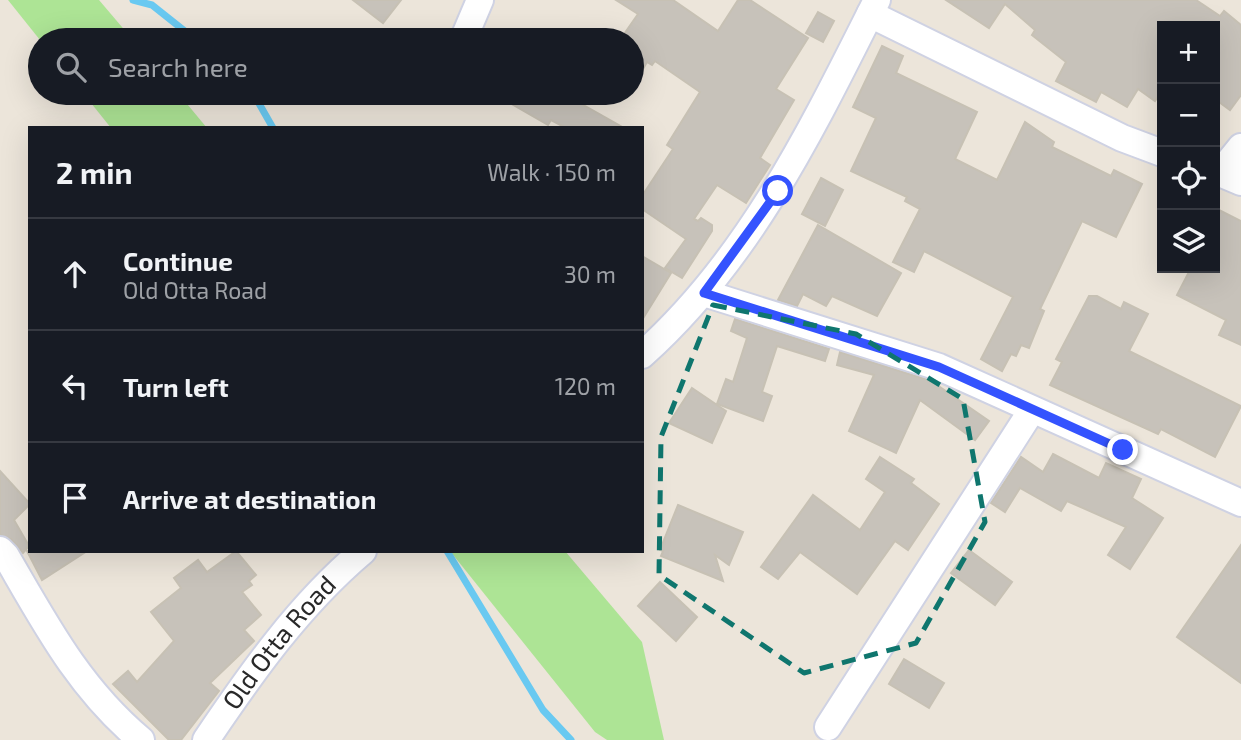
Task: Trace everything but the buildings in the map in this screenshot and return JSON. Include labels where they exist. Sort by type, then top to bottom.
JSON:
[{"type":"street","points":[[468,28],[480,0]]},
{"type":"street","points":[[644,353],[704,293],[778,191],[873,7],[1122,138],[1157,151]]},
{"type":"street","points":[[1225,176],[1241,146]]},
{"type":"street","points":[[704,293],[939,367],[1241,503]]},
{"type":"street","points":[[828,727],[1032,410]]},
{"type":"street","points":[[0,550],[65,659],[109,713],[141,740]]},
{"type":"street","name":"Old Otta Road","points":[[206,740],[255,667],[287,627],[361,553]]},
{"type":"highlighted area","points":[[713,305],[856,334],[963,399],[985,522],[916,643],[804,673],[659,575],[661,437]]},
{"type":"green space","points":[[8,0],[99,0],[123,28],[30,28]]},
{"type":"green space","points":[[93,105],[188,105],[205,126],[109,126]]},
{"type":"green space","points":[[452,553],[567,553],[642,642],[664,740],[607,740],[595,732]]},
{"type":"waterway","points":[[133,0],[152,5],[181,28]]},
{"type":"waterway","points":[[260,105],[272,126]]},
{"type":"waterway","points":[[448,553],[543,710],[571,740]]},
{"type":"route","points":[[778,191],[704,293],[939,367],[1123,450]]}]
